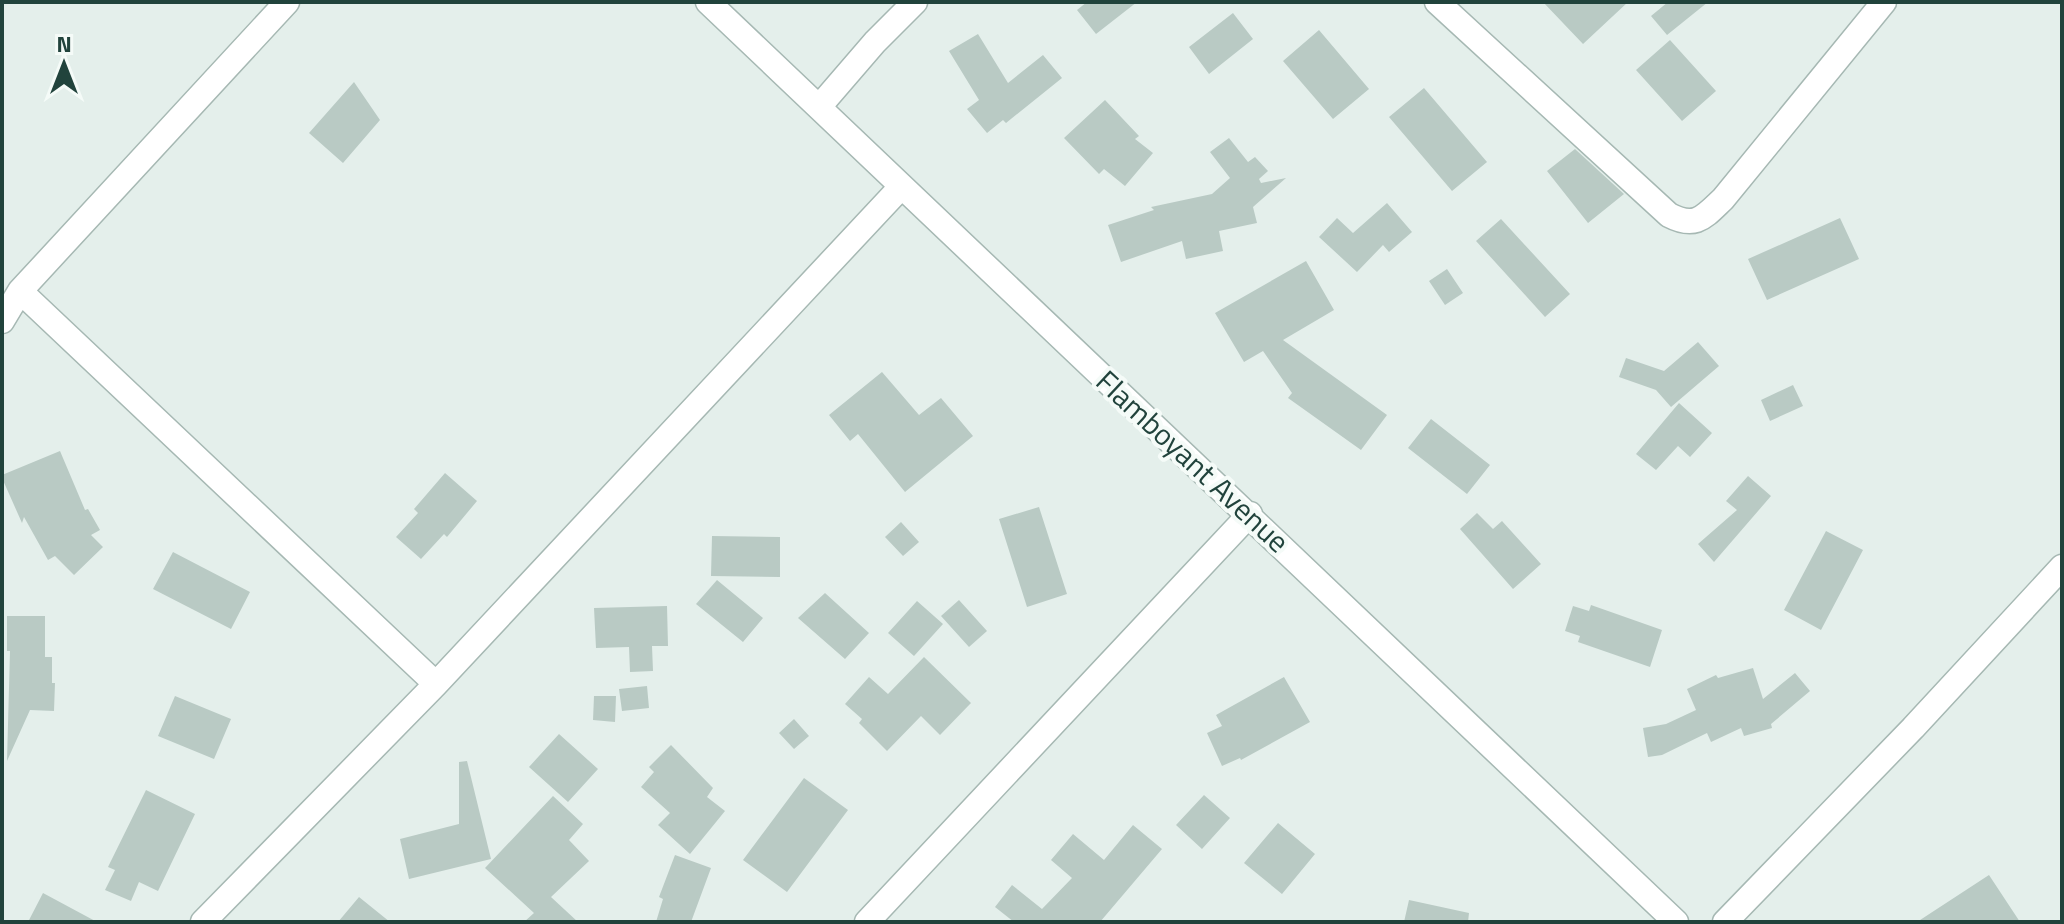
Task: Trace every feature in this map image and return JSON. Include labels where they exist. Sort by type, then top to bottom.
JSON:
[{"type":"street","points":[[2,321],[20,291],[287,2]]},
{"type":"street","name":"Flamboyant Avenue","points":[[708,2],[1676,922]]},
{"type":"street","points":[[819,107],[875,42],[915,2]]},
{"type":"street","points":[[1437,2],[1669,215],[1682,222],[1699,221],[1723,199],[1884,2]]},
{"type":"street","points":[[203,922],[436,684],[901,187]]},
{"type":"street","points":[[20,291],[436,684]]},
{"type":"street","points":[[867,922],[1250,514]]},
{"type":"street","points":[[1725,922],[1913,728],[2062,567]]},
{"type":"building","points":[[1087,2],[1137,2],[1096,34],[1077,10]]},
{"type":"building","points":[[1543,2],[1628,2],[1583,44]]},
{"type":"building","points":[[1668,2],[1708,2],[1667,35],[1651,16]]},
{"type":"building","points":[[1233,13],[1253,39],[1209,74],[1189,47]]},
{"type":"building","points":[[1319,30],[1369,89],[1333,119],[1283,61]]},
{"type":"building","points":[[978,34],[1008,83],[1043,55],[1062,78],[1006,123],[1003,120],[987,133],[967,109],[979,100],[949,51]]},
{"type":"building","points":[[1670,40],[1716,91],[1682,121],[1636,70]]},
{"type":"building","points":[[354,82],[380,120],[343,163],[309,133]]},
{"type":"building","points":[[1424,88],[1487,162],[1452,191],[1389,117]]},
{"type":"building","points":[[1105,100],[1139,136],[1135,139],[1153,153],[1125,186],[1104,169],[1099,174],[1064,138]]},
{"type":"building","points":[[1229,138],[1248,162],[1255,157],[1268,171],[1259,179],[1261,183],[1286,178],[1253,207],[1257,223],[1219,231],[1223,251],[1186,259],[1182,241],[1121,262],[1108,225],[1154,210],[1151,207],[1212,194],[1230,178],[1210,152]]},
{"type":"building","points":[[1575,149],[1624,194],[1588,223],[1547,171]]},
{"type":"building","points":[[1387,203],[1412,232],[1389,252],[1383,245],[1357,272],[1319,237],[1337,218],[1353,233]]},
{"type":"building","points":[[1840,218],[1859,259],[1767,300],[1748,259]]},
{"type":"building","points":[[1501,219],[1570,294],[1545,317],[1476,241]]},
{"type":"building","points":[[1306,261],[1334,310],[1283,340],[1387,415],[1361,450],[1288,398],[1292,393],[1263,351],[1244,362],[1215,313]]},
{"type":"building","points":[[1447,269],[1463,293],[1445,305],[1429,281]]},
{"type":"building","points":[[1698,342],[1719,366],[1671,407],[1656,390],[1619,377],[1626,358],[1664,371]]},
{"type":"building","points":[[882,372],[919,415],[941,398],[973,436],[905,492],[858,434],[850,441],[829,415]]},
{"type":"building","points":[[1793,385],[1803,406],[1770,421],[1761,400]]},
{"type":"building","points":[[1679,403],[1712,433],[1690,457],[1678,446],[1656,470],[1636,454]]},
{"type":"building","points":[[1431,419],[1490,465],[1467,494],[1408,448]]},
{"type":"building","points":[[60,451],[85,510],[88,509],[100,530],[91,535],[103,547],[74,575],[55,556],[48,560],[24,517],[22,523],[2,478],[2,475]]},
{"type":"building","points":[[445,473],[477,501],[447,537],[444,534],[421,559],[396,537],[418,513],[414,509]]},
{"type":"building","points":[[1748,476],[1771,496],[1714,562],[1698,544],[1737,510],[1726,501]]},
{"type":"building","points":[[1039,507],[1067,594],[1027,607],[999,519]]},
{"type":"building","points":[[1477,513],[1493,529],[1502,521],[1541,564],[1513,589],[1460,529]]},
{"type":"building","points":[[901,522],[919,542],[903,556],[885,537]]},
{"type":"building","points":[[1826,531],[1863,550],[1821,630],[1784,610]]},
{"type":"building","points":[[712,536],[780,537],[780,577],[711,576]]},
{"type":"building","points":[[173,552],[250,592],[231,629],[153,589]]},
{"type":"building","points":[[717,580],[763,618],[743,642],[696,604]]},
{"type":"building","points":[[825,593],[869,633],[845,659],[798,618]]},
{"type":"building","points":[[959,600],[987,631],[969,647],[941,616]]},
{"type":"building","points":[[917,601],[943,624],[914,656],[888,633]]},
{"type":"building","points":[[1591,605],[1662,630],[1650,667],[1578,642],[1580,636],[1565,631],[1573,606],[1589,611]]},
{"type":"building","points":[[667,606],[668,646],[652,646],[653,671],[630,672],[629,647],[596,648],[594,608]]},
{"type":"building","points":[[7,616],[45,616],[45,657],[52,657],[52,683],[55,683],[54,711],[30,710],[7,761],[10,651],[7,651]]},
{"type":"building","points":[[924,657],[971,703],[940,735],[921,716],[887,751],[859,723],[862,719],[845,704],[869,677],[888,694]]},
{"type":"building","points":[[1753,668],[1763,699],[1795,673],[1810,691],[1771,724],[1772,728],[1744,736],[1741,728],[1711,742],[1707,733],[1662,755],[1648,757],[1643,728],[1666,724],[1696,710],[1687,689],[1716,675],[1718,678]]},
{"type":"building","points":[[1284,677],[1310,722],[1241,760],[1222,766],[1207,733],[1222,726],[1216,715]]},
{"type":"building","points":[[647,686],[649,708],[622,711],[619,689]]},
{"type":"building","points":[[175,696],[231,719],[214,759],[158,736]]},
{"type":"building","points":[[594,696],[616,696],[615,722],[593,720]]},
{"type":"building","points":[[794,719],[809,736],[794,749],[779,733]]},
{"type":"building","points":[[559,734],[598,769],[568,802],[529,767]]},
{"type":"building","points":[[671,745],[713,788],[707,797],[725,811],[690,854],[658,825],[670,813],[641,787],[654,772],[649,767]]},
{"type":"building","points":[[467,761],[491,859],[409,879],[400,839],[459,824],[459,762]]},
{"type":"building","points":[[804,778],[848,810],[787,892],[743,860]]},
{"type":"building","points":[[146,790],[195,814],[158,891],[139,882],[131,901],[105,890],[115,870],[108,867]]},
{"type":"building","points":[[1204,795],[1230,818],[1202,849],[1176,825]]},
{"type":"building","points":[[553,796],[583,824],[569,840],[589,861],[551,897],[578,922],[524,922],[534,913],[485,868]]},
{"type":"building","points":[[1278,823],[1315,854],[1282,894],[1244,863]]},
{"type":"building","points":[[1133,825],[1162,849],[1100,922],[1014,922],[995,907],[1012,885],[1042,909],[1072,878],[1051,860],[1073,834],[1104,860]]},
{"type":"building","points":[[675,855],[711,868],[691,922],[656,922],[663,899],[659,897]]},
{"type":"building","points":[[1989,875],[2020,922],[1917,922]]},
{"type":"building","points":[[43,893],[97,922],[28,922]]},
{"type":"building","points":[[359,897],[390,922],[338,922]]},
{"type":"building","points":[[1409,900],[1469,913],[1468,922],[1404,922]]}]
